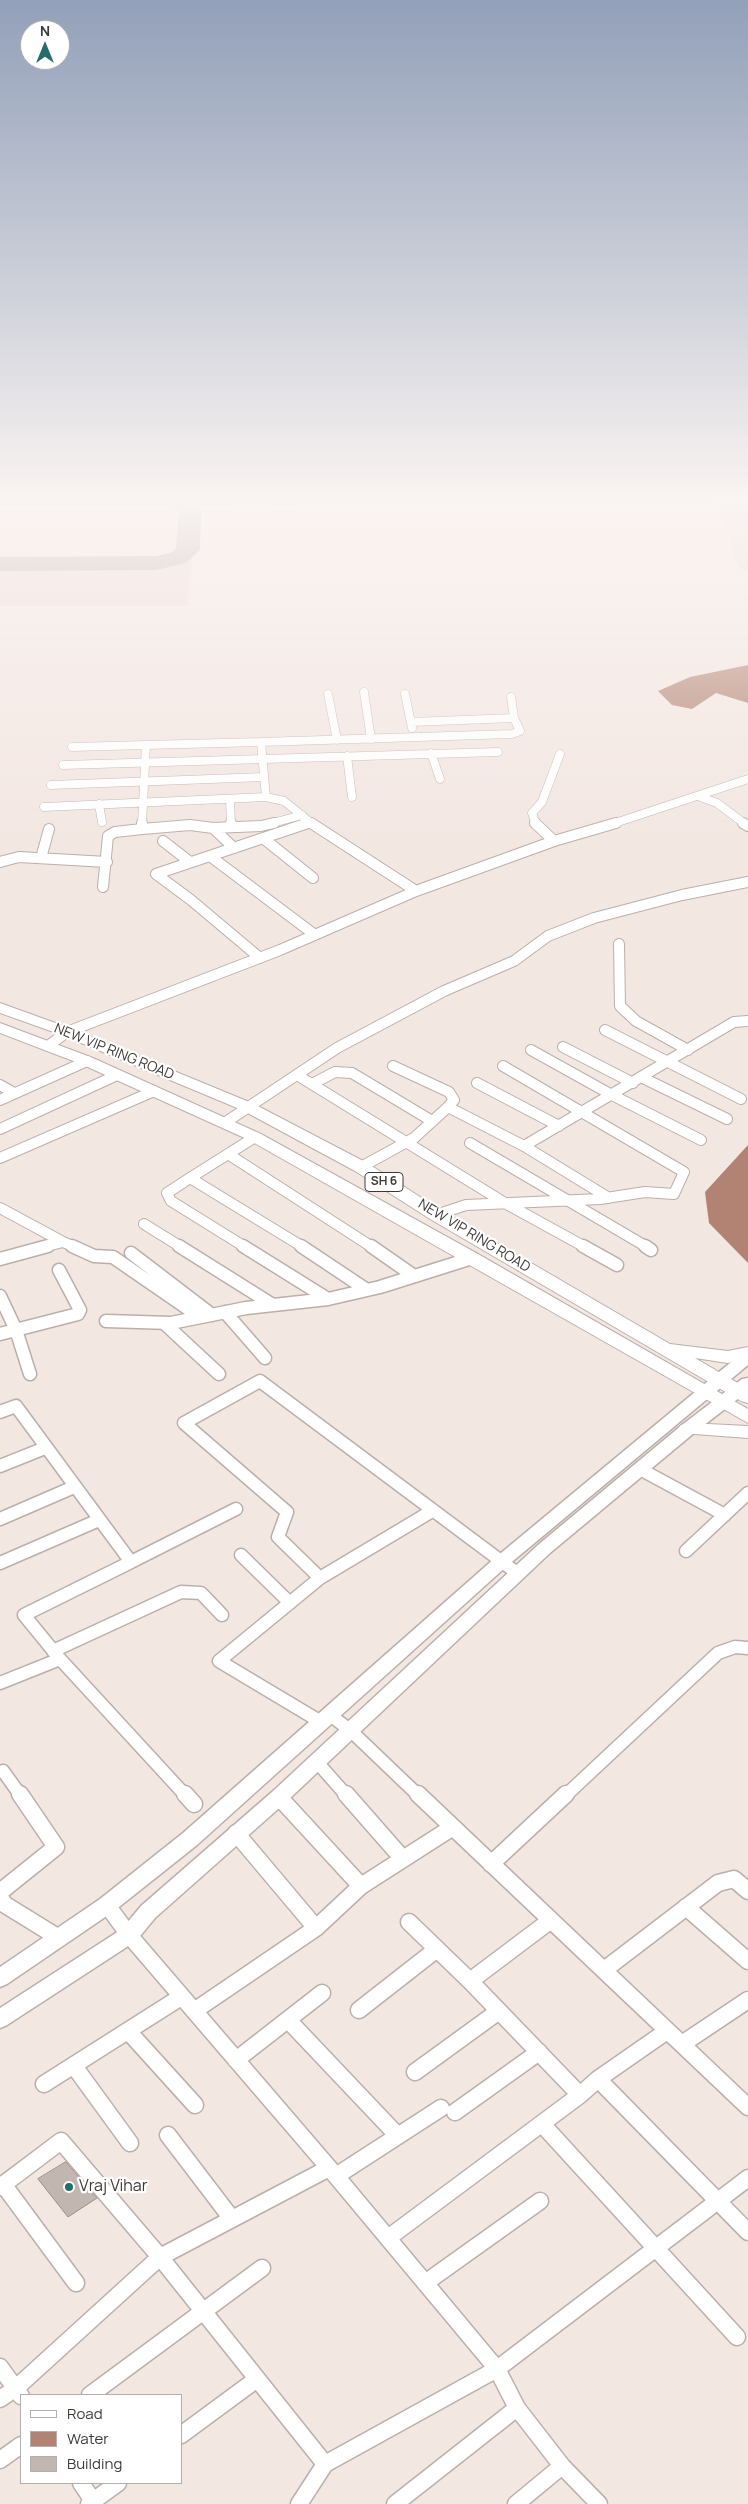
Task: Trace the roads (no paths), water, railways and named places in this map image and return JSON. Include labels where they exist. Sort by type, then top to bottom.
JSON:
[{"type":"main road","name":"NEW VIP RING ROAD","points":[[0,1008],[67,1032],[248,1107],[361,1167],[436,1215],[721,1381],[739,1393],[748,1417]]},
{"type":"main road","name":"NEW VIP RING ROAD","points":[[0,1028],[87,1061],[226,1122],[472,1258],[564,1313],[705,1392],[739,1393]]},
{"type":"main road","points":[[663,1348],[728,1357],[748,1353]]},
{"type":"main road","points":[[688,1429],[748,1432]]},
{"type":"street","points":[[364,692],[371,739]]},
{"type":"street","points":[[328,694],[337,740]]},
{"type":"street","points":[[405,694],[414,737]]},
{"type":"street","points":[[72,746],[337,740],[518,733],[520,731],[514,718],[511,698]]},
{"type":"street","points":[[411,722],[514,718]]},
{"type":"street","points":[[261,742],[266,797]]},
{"type":"street","points":[[142,829],[146,745]]},
{"type":"street","points":[[63,765],[498,752]]},
{"type":"street","points":[[431,753],[440,779]]},
{"type":"street","points":[[554,841],[534,823],[532,813],[542,802],[560,754]]},
{"type":"street","points":[[347,756],[352,797]]},
{"type":"street","points":[[52,785],[264,777]]},
{"type":"street","points":[[48,1046],[67,1032],[260,958],[416,891],[554,841],[748,779]]},
{"type":"street","points":[[698,796],[717,803],[748,826]]},
{"type":"street","points":[[44,807],[266,797],[284,802],[310,822],[416,891]]},
{"type":"street","points":[[230,799],[231,827]]},
{"type":"street","points":[[99,804],[102,822]]},
{"type":"street","points":[[103,886],[110,834],[190,825],[212,828],[261,826],[302,815]]},
{"type":"street","points":[[260,958],[191,900],[156,874],[310,822]]},
{"type":"street","points":[[212,828],[234,848]]},
{"type":"street","points":[[41,858],[48,829]]},
{"type":"street","points":[[263,838],[313,878]]},
{"type":"street","points":[[163,841],[190,862]]},
{"type":"street","points":[[210,856],[315,935]]},
{"type":"street","points":[[0,862],[19,857],[107,862]]},
{"type":"street","points":[[226,1122],[337,1048],[444,991],[514,961],[548,936],[603,916],[682,895],[748,882]]},
{"type":"street","points":[[619,944],[618,1001],[620,1006],[636,1021],[688,1050]]},
{"type":"street","points":[[524,1146],[585,1112],[734,1022],[748,1021]]},
{"type":"street","points":[[606,1030],[742,1099]]},
{"type":"street","points":[[563,1047],[727,1119]]},
{"type":"street","points":[[531,1050],[612,1095],[701,1140]]},
{"type":"street","points":[[0,1100],[87,1061]]},
{"type":"street","points":[[361,1167],[414,1138],[454,1100],[449,1092],[393,1066]]},
{"type":"street","points":[[436,1215],[466,1205],[609,1198],[645,1192],[674,1194],[684,1172],[504,1066]]},
{"type":"street","points":[[312,1084],[335,1072],[352,1073],[432,1121]]},
{"type":"street","points":[[297,1074],[505,1203],[618,1264]]},
{"type":"street","points":[[0,1129],[116,1075]]},
{"type":"street","points":[[477,1083],[559,1126]]},
{"type":"street","points":[[0,1085],[14,1093]]},
{"type":"street","points":[[0,1158],[154,1091]]},
{"type":"street","points":[[448,1107],[524,1146],[609,1198]]},
{"type":"street","points":[[255,1137],[167,1193],[171,1201],[328,1299]]},
{"type":"street","points":[[470,1143],[651,1250]]},
{"type":"street","points":[[228,1154],[334,1221],[414,1276]]},
{"type":"street","points":[[190,1178],[272,1227],[367,1290]]},
{"type":"street","points":[[0,1208],[63,1242],[94,1256],[113,1257],[206,1316]]},
{"type":"street","points":[[144,1224],[273,1305]]},
{"type":"street","points":[[0,1259],[63,1242]]},
{"type":"street","points":[[131,1253],[206,1316]]},
{"type":"street","points":[[106,1321],[164,1323],[225,1312],[328,1299],[367,1290],[472,1258]]},
{"type":"street","points":[[0,1334],[78,1314],[80,1310],[59,1270]]},
{"type":"street","points":[[0,1296],[16,1330],[30,1374]]},
{"type":"street","points":[[225,1312],[265,1358]]},
{"type":"street","points":[[164,1323],[219,1374]]},
{"type":"street","points":[[0,1978],[107,1905],[190,1839],[501,1562],[748,1357]]},
{"type":"street","points":[[320,1578],[278,1537],[287,1512],[184,1423],[260,1381],[517,1574]]},
{"type":"street","points":[[0,2019],[129,1935],[148,1912],[279,1797],[517,1574],[688,1429],[739,1393]]},
{"type":"street","points":[[0,1412],[16,1406],[45,1448],[131,1562]]},
{"type":"street","points":[[0,1466],[45,1448]]},
{"type":"street","points":[[640,1469],[724,1515]]},
{"type":"street","points":[[0,1519],[74,1487]]},
{"type":"street","points":[[686,1550],[748,1493]]},
{"type":"street","points":[[194,1804],[56,1655],[24,1614],[236,1509]]},
{"type":"street","points":[[432,1511],[320,1578],[219,1661],[325,1719],[350,1730],[748,2107]]},
{"type":"street","points":[[0,1563],[99,1520]]},
{"type":"street","points":[[241,1555],[290,1602]]},
{"type":"street","points":[[0,1683],[186,1591],[198,1590],[204,1594],[222,1615]]},
{"type":"street","points":[[491,1864],[718,1653],[735,1647],[748,1648]]},
{"type":"street","points":[[316,1761],[403,1859]]},
{"type":"street","points":[[0,1892],[56,1847],[54,1841],[3,1772]]},
{"type":"street","points":[[279,1797],[361,1886]]},
{"type":"street","points":[[194,2011],[316,1928],[361,1886],[453,1827]]},
{"type":"street","points":[[236,1833],[316,1928]]},
{"type":"street","points":[[604,1970],[718,1883],[734,1879],[748,1891]]},
{"type":"street","points":[[0,1897],[4,1904],[59,1938]]},
{"type":"street","points":[[107,1905],[129,1935],[497,2368],[517,2408],[562,2466],[599,2504]]},
{"type":"street","points":[[686,1907],[748,1961]]},
{"type":"street","points":[[470,1981],[551,1920]]},
{"type":"street","points":[[409,1922],[470,1981],[580,2095]]},
{"type":"street","points":[[359,2010],[437,1949]]},
{"type":"street","points":[[236,2060],[322,1993]]},
{"type":"street","points":[[44,2084],[182,1997]]},
{"type":"street","points":[[682,2044],[748,2000]]},
{"type":"street","points":[[415,2072],[499,2011]]},
{"type":"street","points":[[288,2020],[398,2136]]},
{"type":"street","points":[[128,2031],[195,2105]]},
{"type":"street","points":[[388,2238],[542,2124],[598,2079],[667,2031]]},
{"type":"street","points":[[0,2399],[18,2392],[160,2257],[232,2219],[332,2172],[448,2110],[539,2052]]},
{"type":"street","points":[[74,2066],[130,2143]]},
{"type":"street","points":[[598,2079],[748,2232]]},
{"type":"street","points":[[542,2124],[737,2337]]},
{"type":"street","points":[[168,2134],[232,2219]]},
{"type":"street","points":[[76,2283],[2,2185],[61,2141],[160,2257],[325,2464]]},
{"type":"street","points":[[299,2504],[325,2464],[497,2368],[748,2178]]},
{"type":"street","points":[[425,2283],[540,2200]]},
{"type":"street","points":[[91,2394],[262,2268]]},
{"type":"street","points":[[0,2367],[18,2392]]},
{"type":"street","points":[[182,2435],[257,2379]]},
{"type":"street","points":[[395,2504],[517,2408]]},
{"type":"street","points":[[0,2460],[20,2446]]},
{"type":"street","points":[[516,2504],[562,2466]]},
{"type":"street","points":[[82,2484],[93,2503],[117,2484]]},
{"type":"water","points":[[748,665],[748,703],[716,693],[692,709],[672,705],[658,691],[690,677]]},
{"type":"water","points":[[748,1145],[748,1263],[709,1223],[705,1192]]},
{"type":"place","name":"Vraj Vihar","points":[[69,2187]]}]
